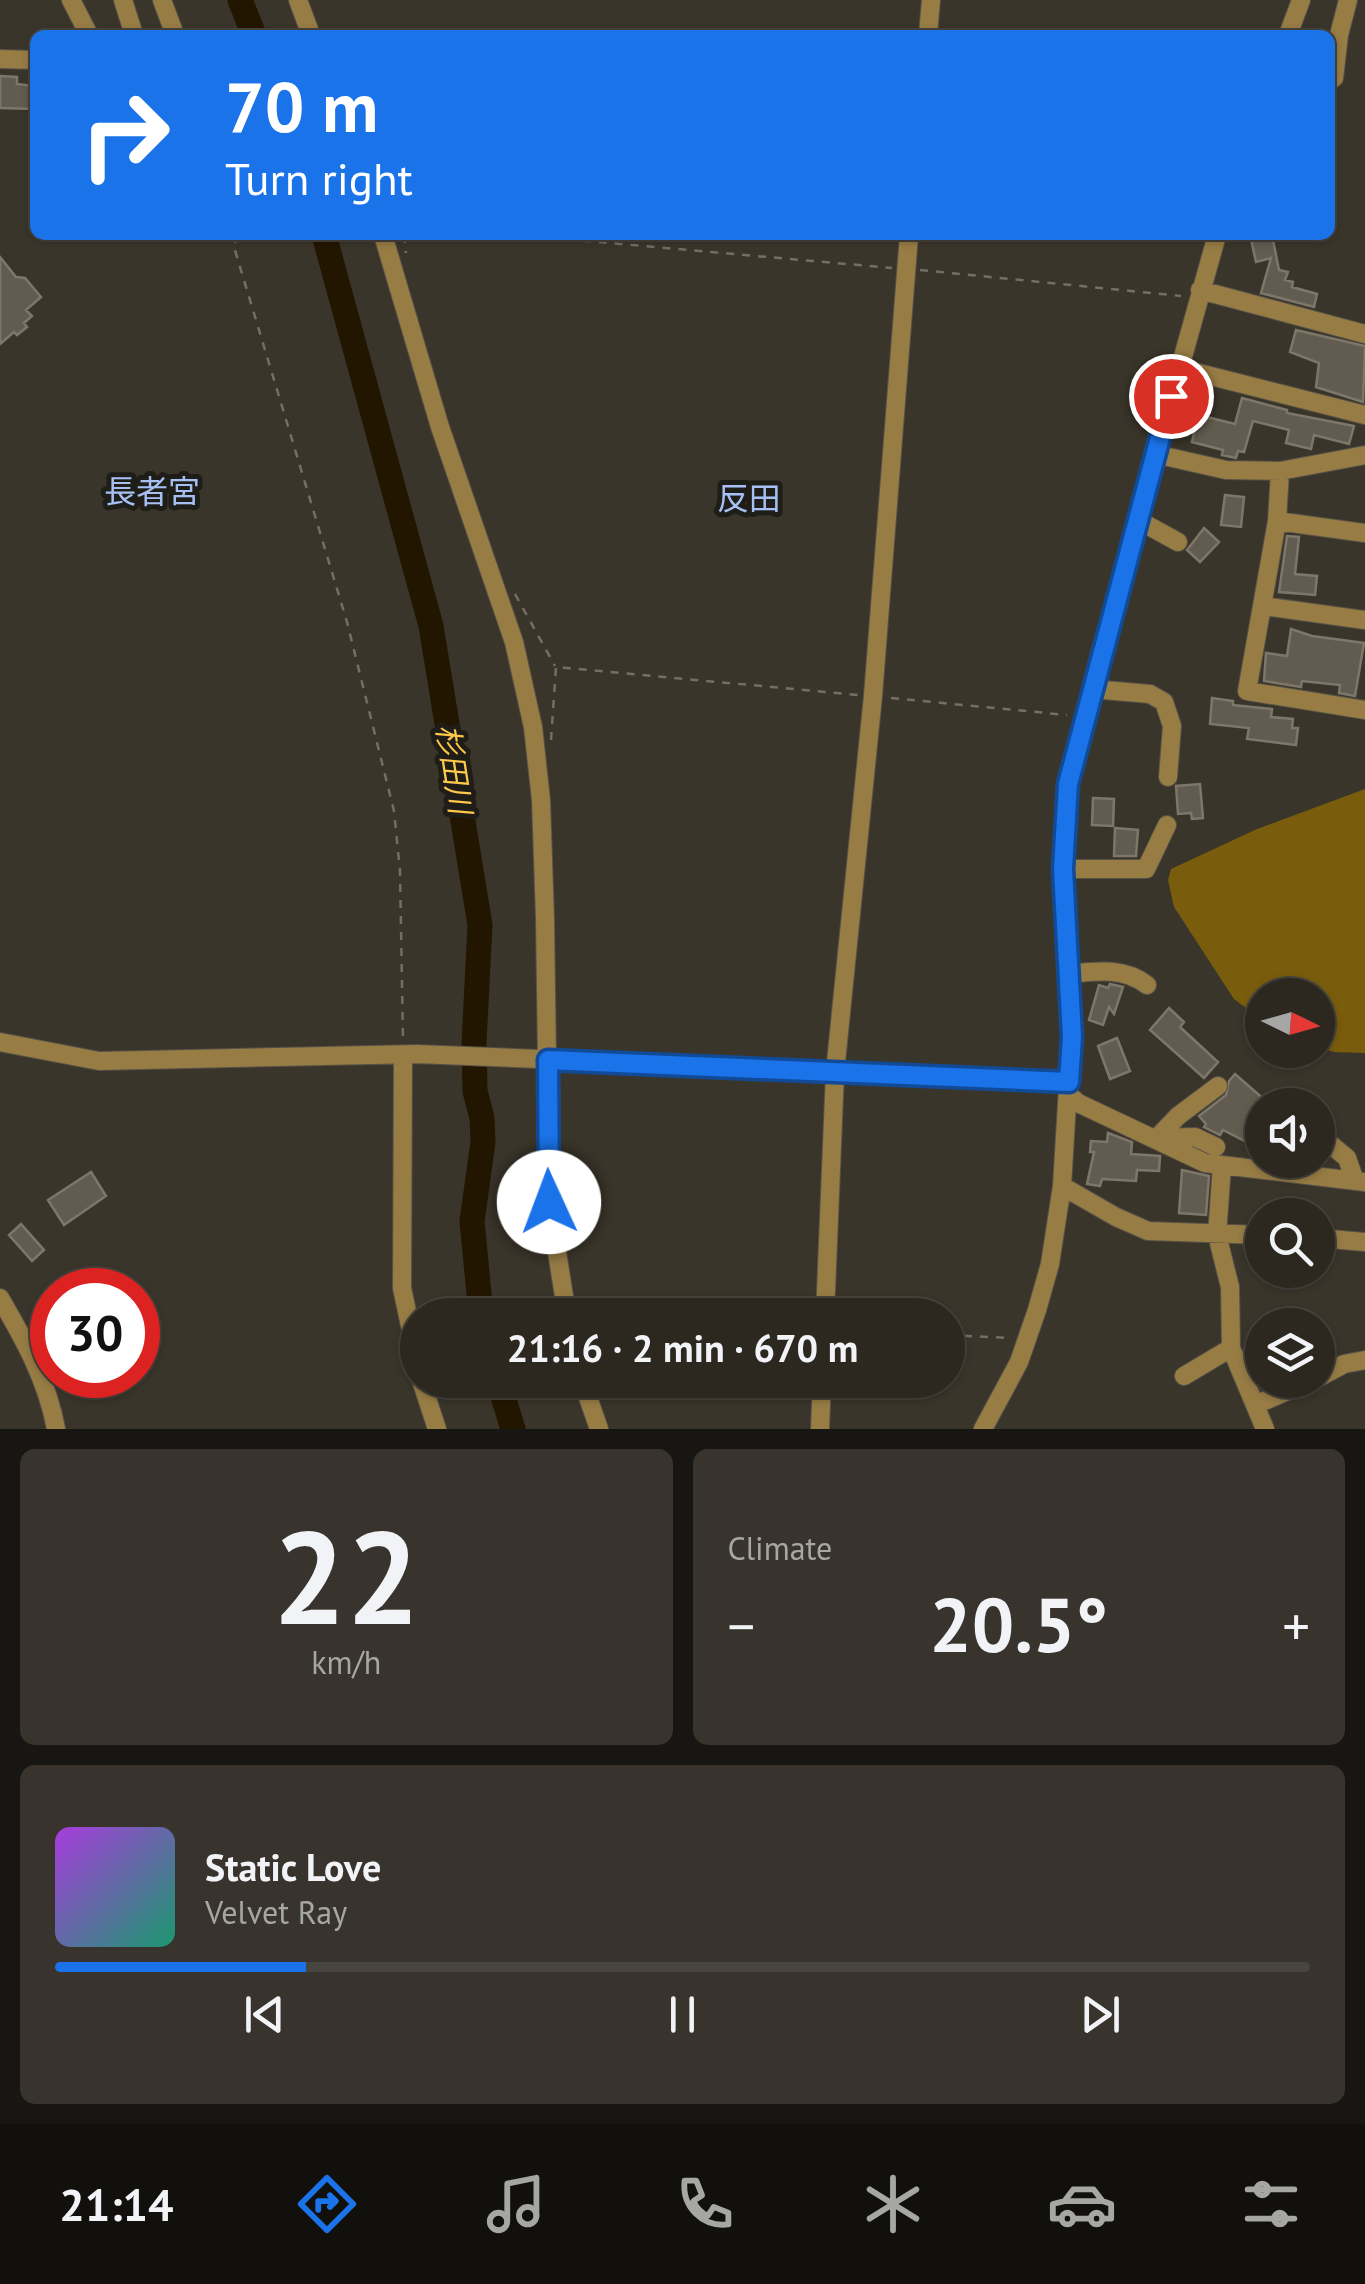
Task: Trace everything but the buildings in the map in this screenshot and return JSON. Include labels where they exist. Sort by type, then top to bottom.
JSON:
[{"type":"street","points":[[71,0],[86,30]]},
{"type":"street","points":[[123,0],[132,30]]},
{"type":"street","points":[[162,0],[173,30]]},
{"type":"street","points":[[298,0],[309,30]]},
{"type":"street","points":[[928,30],[931,0]]},
{"type":"street","points":[[1290,30],[1301,0]]},
{"type":"street","points":[[1335,69],[1348,0]]},
{"type":"street","points":[[0,60],[30,60]]},
{"type":"street","points":[[384,240],[440,427],[514,642],[533,727],[541,800],[541,1060],[549,1202],[564,1298]]},
{"type":"street","points":[[826,1298],[835,1072],[872,696],[909,240]]},
{"type":"street","points":[[983,1429],[1027,1339],[1050,1264],[1062,1186],[1072,1037],[1063,869],[1068,784],[1215,240]]},
{"type":"street","points":[[1199,294],[1365,334]]},
{"type":"street","points":[[1179,368],[1365,415]]},
{"type":"street","points":[[1155,454],[1226,470],[1280,472],[1364,451]]},
{"type":"street","points":[[1280,472],[1277,521],[1247,691],[1365,710]]},
{"type":"street","points":[[1138,520],[1178,542]]},
{"type":"street","points":[[1277,521],[1365,533]]},
{"type":"street","points":[[1262,606],[1365,620]]},
{"type":"street","points":[[1092,688],[1150,694],[1164,702],[1172,726],[1168,778]]},
{"type":"street","points":[[1063,869],[1146,869],[1168,826]]},
{"type":"street","points":[[1068,974],[1132,974],[1147,985]]},
{"type":"street","points":[[0,1042],[99,1061],[410,1054],[835,1072],[1069,1088]]},
{"type":"street","points":[[404,1298],[410,1054]]},
{"type":"street","points":[[1157,1138],[1178,1116],[1218,1086]]},
{"type":"street","points":[[1069,1088],[1078,1103],[1205,1163],[1219,1156],[1360,1182]]},
{"type":"street","points":[[1335,1148],[1347,1158],[1360,1182]]},
{"type":"street","points":[[1219,1156],[1217,1235],[1230,1287],[1231,1348],[1264,1429]]},
{"type":"street","points":[[1062,1186],[1148,1231],[1245,1235]]},
{"type":"street","points":[[1335,1239],[1365,1242]]},
{"type":"street","points":[[0,1298],[34,1357],[51,1400],[56,1429]]},
{"type":"street","points":[[1184,1376],[1231,1348]]},
{"type":"street","points":[[1335,1369],[1365,1360]]},
{"type":"street","points":[[427,1398],[437,1429]]},
{"type":"street","points":[[588,1398],[599,1429]]},
{"type":"street","points":[[820,1429],[821,1398]]},
{"type":"street","points":[[1254,1405],[1270,1398]]},
{"type":"path","points":[[236,240],[234,247],[347,622],[394,811],[410,1054]]},
{"type":"path","points":[[577,240],[1199,294]]},
{"type":"path","points":[[510,586],[556,667],[552,738]]},
{"type":"path","points":[[556,667],[1084,717]]},
{"type":"path","points":[[965,1336],[1027,1339]]},
{"type":"shaded area","points":[[1365,789],[1365,1053],[1335,1052],[1335,978],[1245,978],[1245,1007],[1234,999],[1174,907],[1168,880],[1171,869],[1257,829]]},
{"type":"waterway","name":"杉田川","points":[[240,0],[252,30]]},
{"type":"waterway","name":"杉田川","points":[[325,240],[431,626],[480,925],[474,1043],[475,1091],[483,1142],[472,1221],[479,1298]]},
{"type":"waterway","name":"杉田川","points":[[504,1398],[513,1429]]},
{"type":"district","name":"長者宮","points":[[152,491]]},
{"type":"district","name":"反田","points":[[749,498]]},
{"type":"route","points":[[549,1202],[548,1060],[1069,1082],[1072,1037],[1063,869],[1068,784],[1171,396]]}]
